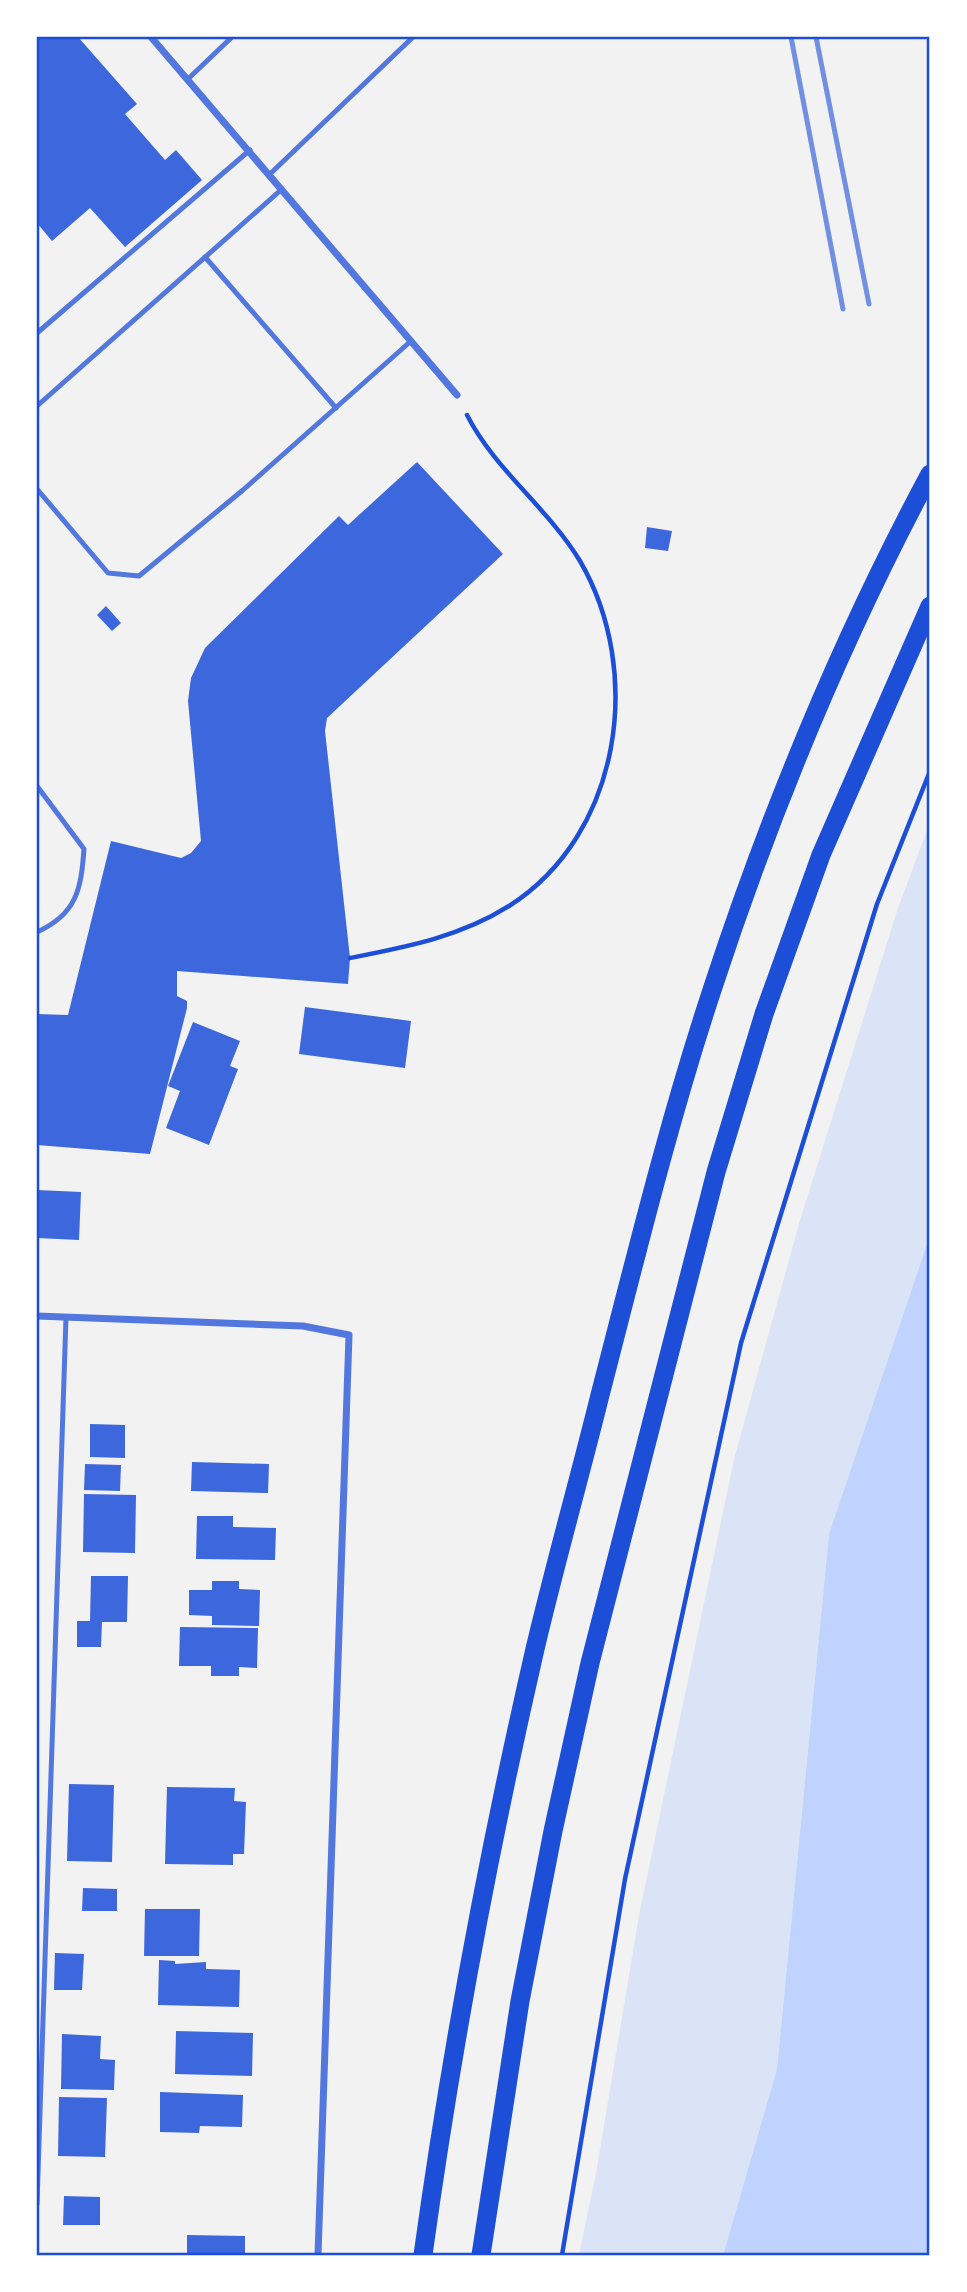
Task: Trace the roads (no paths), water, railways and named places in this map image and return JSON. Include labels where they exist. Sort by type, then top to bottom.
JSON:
[{"type":"highway","points":[[423,2255],[437,2156],[498,1820],[536,1644],[663,1153],[712,990],[771,824],[838,665],[930,474]]},
{"type":"highway","points":[[481,2255],[520,2001],[559,1805],[590,1663],[716,1172],[764,1014],[821,855],[930,606]]},
{"type":"street","points":[[151,37],[457,395]]},
{"type":"street","points":[[37,1316],[303,1326],[349,1335],[318,2255]]},
{"type":"lane","points":[[188,79],[232,37]]},
{"type":"lane","points":[[270,174],[413,37]]},
{"type":"lane","points":[[37,333],[250,150]]},
{"type":"lane","points":[[37,406],[282,189]]},
{"type":"lane","points":[[205,257],[336,408]]},
{"type":"lane","points":[[37,489],[108,573],[139,576],[411,341]]},
{"type":"lane","points":[[37,786],[84,849],[81,886],[59,922],[37,932]]},
{"type":"lane","points":[[37,2204],[66,1317]]},
{"type":"water","points":[[930,1235],[930,2255],[723,2255],[777,2069],[829,1534]]},
{"type":"railway","points":[[791,37],[843,309]]},
{"type":"railway","points":[[816,37],[869,304]]}]
